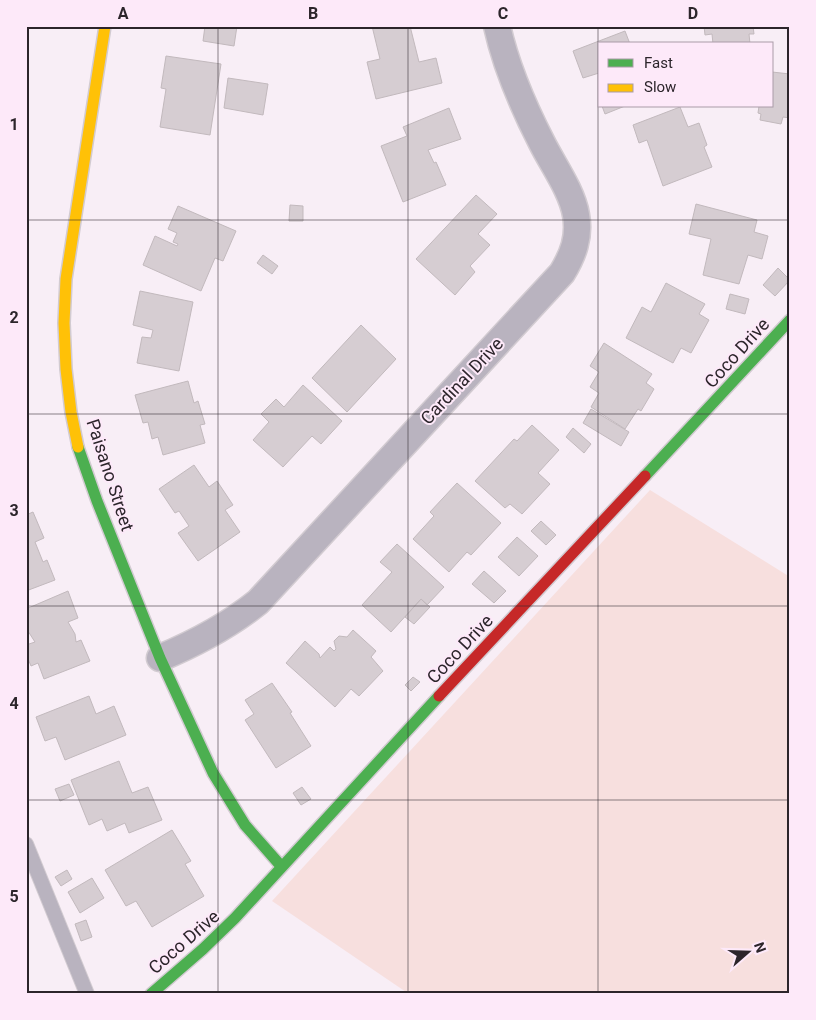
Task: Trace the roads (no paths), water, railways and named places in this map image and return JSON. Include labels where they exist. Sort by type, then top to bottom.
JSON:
[{"type":"street","name":"Paisano Street","points":[[105,26],[66,279],[64,323],[66,369],[71,412],[79,450],[97,502],[160,658],[213,773],[245,825],[281,866]]},
{"type":"street","name":"Cardinal Drive","points":[[160,658],[210,636],[236,620],[258,602],[562,273],[572,256],[577,234],[576,214],[569,195],[528,117],[497,26]]},
{"type":"street","name":"Coco Drive","points":[[151,994],[190,963],[245,910],[281,866],[790,320]]},
{"type":"lane","points":[[26,844],[87,994]]}]
